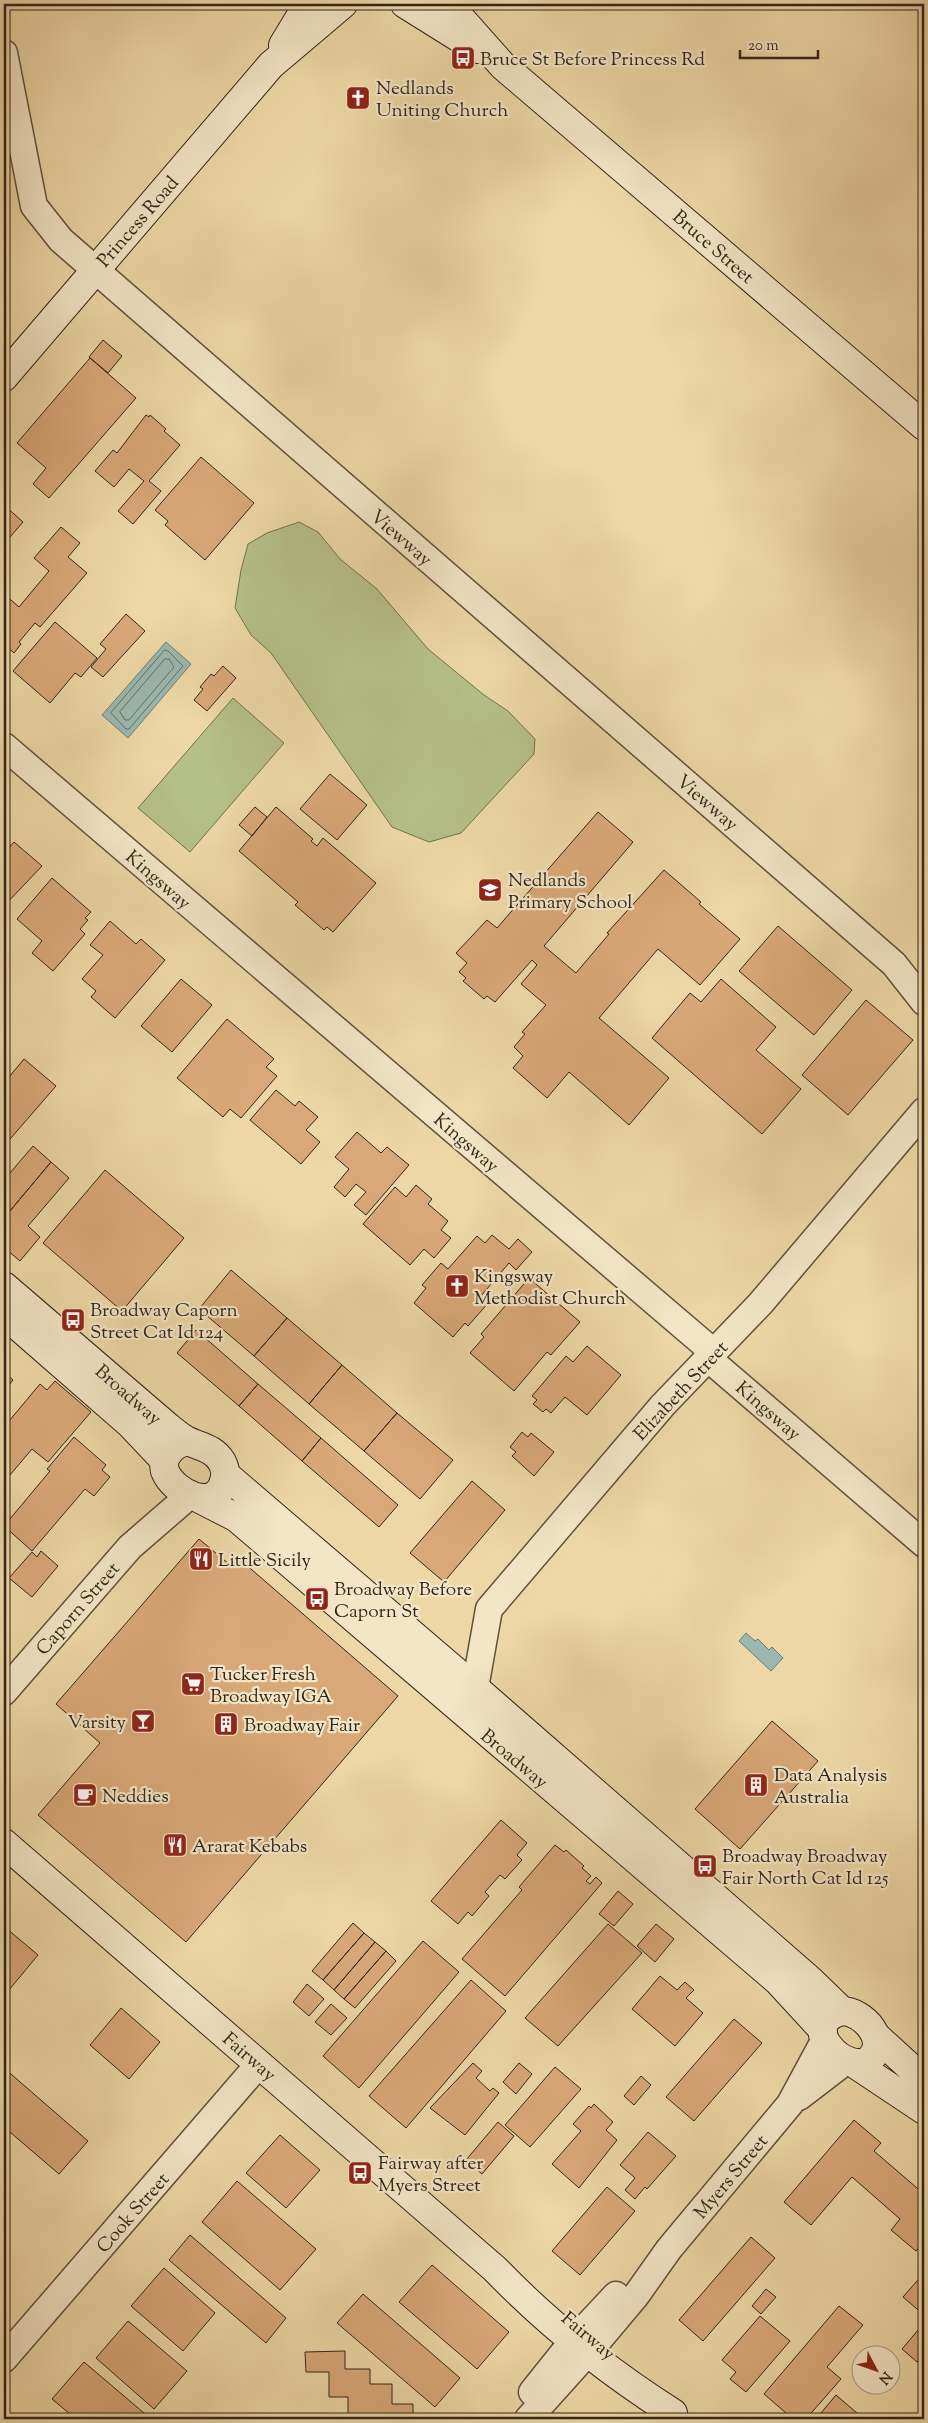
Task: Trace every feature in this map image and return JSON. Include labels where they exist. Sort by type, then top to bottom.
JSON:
[{"type":"main road","name":"Princess Road","points":[[271,65],[308,4]]},
{"type":"main road","name":"Princess Road","points":[[4,377],[271,65],[342,4]]},
{"type":"main road","name":"Bruce Street","points":[[405,4],[504,66]]},
{"type":"main road","name":"Bruce Street","points":[[448,4],[504,66],[924,426]]},
{"type":"main road","name":"Broadway","points":[[4,1286],[167,1426],[188,1441]]},
{"type":"main road","name":"Broadway","points":[[4,1314],[130,1424],[181,1484],[237,1518],[509,1753],[771,1974],[823,2035]]},
{"type":"main road","points":[[188,1441],[197,1443],[211,1451],[222,1462],[226,1475],[220,1491],[213,1496],[181,1484],[170,1450],[178,1443],[188,1441]]},
{"type":"main road","name":"Broadway","points":[[226,1475],[476,1688],[810,1980],[842,2011]]},
{"type":"main road","name":"Fairway","points":[[4,1843],[495,2269],[533,2309],[585,2341],[620,2380],[676,2416]]},
{"type":"main road","points":[[924,2080],[855,2014],[842,2011],[833,2014],[826,2020],[823,2035],[850,2062],[924,2110]]},
{"type":"main road","points":[[850,2062],[861,2063],[871,2058],[877,2045],[877,2037]]},
{"type":"street","name":"Viewway","points":[[4,53],[34,206],[61,240],[894,964],[924,1002]]},
{"type":"street","name":"Kingsway","points":[[4,746],[704,1344],[717,1366],[924,1544]]},
{"type":"street","name":"Viewway","points":[[894,964],[924,980]]},
{"type":"street","name":"Elizabeth Street","points":[[476,1688],[489,1609],[662,1406],[760,1304],[924,1111]]},
{"type":"street","name":"Caporn Street","points":[[4,1692],[130,1547],[181,1484]]},
{"type":"street","name":"Myers Street","points":[[517,2419],[531,2393],[585,2341],[636,2296],[669,2249],[790,2104],[823,2035]]},
{"type":"street","name":"Myers Street","points":[[790,2104],[850,2062]]},
{"type":"street","name":"Cook Street","points":[[4,2360],[259,2064]]},
{"type":"street","name":"Myers Street","points":[[528,2419],[585,2341]]},
{"type":"green space","points":[[299,522],[318,532],[340,559],[377,589],[428,649],[484,695],[508,711],[535,739],[534,754],[461,833],[429,842],[392,827],[271,653],[251,635],[235,608],[241,570],[248,544],[267,533]]},
{"type":"green space","points":[[233,698],[284,743],[190,852],[138,808]]},
{"type":"water","points":[[166,642],[191,664],[128,738],[102,715]]},
{"type":"water","points":[[746,1633],[755,1641],[758,1639],[769,1650],[772,1647],[783,1658],[771,1671],[739,1641]]},
{"type":"building","points":[[103,340],[122,356],[108,373],[89,357]]},
{"type":"building","points":[[90,358],[136,398],[49,498],[33,484],[46,468],[17,443]]},
{"type":"building","points":[[146,415],[149,417],[150,415],[166,429],[164,431],[180,445],[149,481],[161,491],[133,524],[118,511],[144,481],[129,469],[114,487],[95,471],[113,450],[117,453]]},
{"type":"building","points":[[201,457],[254,503],[205,560],[165,525],[168,521],[155,510]]},
{"type":"building","points":[[4,505],[23,522],[4,544]]},
{"type":"building","points":[[61,527],[80,543],[68,557],[87,573],[40,627],[35,623],[19,642],[21,644],[14,653],[4,644],[4,594],[19,607],[49,571],[34,558]]},
{"type":"building","points":[[126,614],[145,631],[103,677],[91,667],[106,649],[100,644]]},
{"type":"building","points":[[55,622],[97,658],[81,677],[75,673],[50,703],[13,671]]},
{"type":"building","points":[[223,666],[236,678],[207,711],[194,700],[203,689],[200,687],[211,674],[214,676]]},
{"type":"building","points":[[330,774],[367,805],[337,840],[300,809]]},
{"type":"building","points":[[255,807],[267,817],[252,836],[239,825]]},
{"type":"building","points":[[276,807],[313,839],[311,841],[317,846],[323,838],[376,883],[333,932],[327,927],[324,930],[295,905],[298,902],[239,851]]},
{"type":"building","points":[[598,812],[633,842],[544,946],[576,973],[609,934],[607,933],[664,870],[701,902],[699,904],[740,939],[700,985],[658,949],[599,1018],[669,1078],[629,1125],[569,1072],[547,1098],[513,1068],[523,1056],[514,1047],[525,1034],[522,1032],[546,1005],[521,984],[537,965],[532,960],[495,1002],[487,996],[484,999],[463,981],[466,978],[459,972],[467,963],[456,953],[487,920],[497,928]]},
{"type":"building","points":[[14,842],[42,866],[4,906],[4,848],[6,851]]},
{"type":"building","points":[[52,878],[91,912],[85,918],[88,920],[80,929],[85,934],[53,971],[32,953],[42,941],[17,919]]},
{"type":"building","points":[[110,921],[136,944],[141,939],[165,960],[115,1018],[91,997],[96,991],[82,979],[103,955],[90,945]]},
{"type":"building","points":[[778,926],[852,990],[814,1035],[739,971]]},
{"type":"building","points":[[181,979],[212,1005],[172,1052],[141,1026]]},
{"type":"building","points":[[721,979],[776,1027],[756,1050],[801,1089],[762,1134],[652,1038],[690,993],[701,1002]]},
{"type":"building","points":[[866,1000],[913,1040],[848,1115],[802,1075]]},
{"type":"building","points":[[227,1019],[274,1059],[266,1067],[277,1076],[241,1118],[230,1109],[223,1117],[177,1078]]},
{"type":"building","points":[[24,1059],[56,1086],[4,1146],[4,1083]]},
{"type":"building","points":[[276,1090],[295,1106],[299,1101],[318,1117],[306,1130],[320,1142],[301,1164],[250,1120]]},
{"type":"building","points":[[357,1132],[381,1153],[387,1147],[409,1165],[366,1215],[354,1205],[366,1192],[356,1184],[345,1197],[334,1187],[349,1169],[335,1157]]},
{"type":"building","points":[[33,1146],[51,1162],[4,1218],[4,1180]]},
{"type":"building","points":[[51,1162],[69,1178],[28,1226],[40,1237],[20,1261],[7,1250],[4,1250],[4,1218]]},
{"type":"building","points":[[105,1170],[184,1238],[122,1311],[43,1243]]},
{"type":"building","points":[[416,1185],[432,1199],[428,1204],[448,1221],[441,1230],[451,1238],[434,1258],[424,1249],[410,1265],[363,1224],[395,1187],[406,1197]]},
{"type":"building","name":"Kingsway Methodist Church","points":[[492,1235],[509,1249],[518,1239],[532,1252],[516,1270],[509,1263],[481,1296],[489,1302],[468,1326],[465,1323],[453,1337],[414,1303],[426,1288],[422,1285],[441,1263],[448,1269],[477,1236],[485,1243]]},
{"type":"building","points":[[231,1270],[287,1318],[254,1356],[199,1309]]},
{"type":"building","points":[[529,1278],[580,1322],[551,1355],[547,1352],[514,1391],[470,1353],[484,1337],[481,1334]]},
{"type":"building","points":[[287,1318],[342,1365],[309,1404],[254,1356]]},
{"type":"building","points":[[196,1330],[258,1384],[239,1406],[177,1353]]},
{"type":"building","points":[[587,1346],[621,1375],[587,1415],[565,1397],[551,1413],[546,1409],[543,1412],[533,1404],[537,1400],[532,1396],[566,1356],[573,1362]]},
{"type":"building","points":[[342,1365],[397,1413],[364,1451],[309,1404]]},
{"type":"building","points":[[4,1372],[13,1380],[4,1391]]},
{"type":"building","points":[[55,1381],[91,1412],[48,1462],[32,1449],[4,1482],[4,1427],[40,1384],[47,1390]]},
{"type":"building","points":[[258,1384],[321,1438],[302,1461],[239,1406]]},
{"type":"building","points":[[397,1413],[453,1460],[420,1499],[364,1451]]},
{"type":"building","points":[[522,1432],[528,1437],[531,1433],[554,1452],[534,1476],[512,1456],[516,1452],[510,1447]]},
{"type":"building","points":[[74,1437],[106,1465],[102,1470],[110,1477],[94,1496],[85,1489],[32,1551],[4,1526],[50,1471],[47,1469]]},
{"type":"building","points":[[321,1438],[398,1505],[379,1527],[302,1461]]},
{"type":"building","points":[[472,1481],[505,1510],[444,1582],[410,1553]]},
{"type":"building","name":"Broadway Fair","points":[[199,1539],[230,1565],[237,1557],[398,1696],[186,1942],[38,1815],[100,1743],[56,1704]]},
{"type":"building","points":[[41,1551],[58,1566],[32,1597],[9,1578],[32,1552],[37,1557]]},
{"type":"building","name":"Data Analysis Australia","points":[[772,1721],[818,1761],[740,1849],[695,1809]]},
{"type":"building","points":[[501,1820],[527,1843],[517,1855],[522,1860],[505,1879],[500,1875],[485,1892],[489,1896],[472,1916],[468,1912],[458,1924],[431,1901]]},
{"type":"building","points":[[555,1845],[564,1852],[566,1850],[584,1866],[582,1868],[591,1876],[586,1881],[590,1884],[596,1877],[602,1883],[505,1996],[462,1959],[522,1890],[519,1887]]},
{"type":"building","points":[[618,1891],[633,1904],[614,1926],[599,1914]]},
{"type":"building","points":[[353,1923],[364,1933],[323,1980],[312,1971]]},
{"type":"building","points":[[608,1924],[642,1953],[558,2046],[525,2018]]},
{"type":"building","points":[[656,1924],[674,1939],[655,1962],[637,1946]]},
{"type":"building","points":[[6,1928],[38,1955],[4,1996],[4,1931]]},
{"type":"building","points":[[364,1933],[375,1942],[334,1990],[323,1980]]},
{"type":"building","points":[[423,1941],[459,1972],[359,2088],[323,2056]]},
{"type":"building","points":[[375,1942],[386,1951],[344,1999],[334,1990]]},
{"type":"building","points":[[386,1951],[396,1961],[355,2008],[344,1999]]},
{"type":"building","points":[[660,1976],[677,1990],[685,1982],[694,1990],[686,1998],[703,2013],[675,2046],[632,2009]]},
{"type":"building","points":[[471,1980],[506,2011],[406,2128],[369,2096]]},
{"type":"building","points":[[307,1984],[324,1999],[309,2016],[293,2002]]},
{"type":"building","points":[[331,2004],[347,2018],[331,2035],[315,2022]]},
{"type":"building","points":[[121,2008],[160,2042],[129,2079],[90,2045]]},
{"type":"building","points":[[734,2019],[762,2043],[694,2121],[666,2097]]},
{"type":"building","points":[[473,2063],[482,2071],[476,2078],[490,2091],[493,2088],[499,2093],[465,2135],[430,2108]]},
{"type":"building","points":[[519,2063],[532,2074],[516,2094],[503,2082]]},
{"type":"building","points":[[555,2067],[581,2089],[530,2147],[505,2125]]},
{"type":"building","points":[[4,2068],[88,2141],[59,2174],[4,2127]]},
{"type":"building","points":[[641,2076],[651,2085],[634,2105],[624,2096]]},
{"type":"building","points":[[594,2104],[613,2122],[606,2130],[617,2140],[579,2188],[552,2164],[581,2131],[573,2124],[589,2106],[591,2108]]},
{"type":"building","points":[[854,2120],[881,2143],[874,2151],[924,2194],[924,2242],[916,2251],[891,2230],[900,2219],[852,2177],[811,2225],[784,2202]]},
{"type":"building","points":[[498,2122],[514,2136],[482,2174],[466,2160]]},
{"type":"building","points":[[648,2132],[676,2156],[647,2189],[645,2187],[635,2199],[625,2190],[635,2178],[620,2165]]},
{"type":"building","points":[[280,2135],[320,2170],[286,2208],[246,2173]]},
{"type":"building","points":[[237,2181],[316,2249],[280,2290],[202,2222]]},
{"type":"building","points":[[607,2187],[635,2211],[580,2275],[552,2251]]},
{"type":"building","points":[[190,2235],[286,2318],[266,2343],[169,2260]]},
{"type":"building","points":[[751,2237],[775,2258],[703,2341],[679,2320]]},
{"type":"building","points":[[432,2265],[509,2332],[477,2369],[399,2302]]},
{"type":"building","points":[[164,2268],[215,2313],[183,2351],[131,2306]]},
{"type":"building","points":[[924,2273],[924,2315],[903,2297]]},
{"type":"building","points":[[766,2289],[776,2297],[761,2314],[752,2306]]},
{"type":"building","points":[[363,2294],[460,2378],[435,2407],[337,2323]]},
{"type":"building","points":[[839,2306],[863,2325],[827,2367],[841,2379],[806,2419],[793,2419],[764,2394]]},
{"type":"building","points":[[760,2316],[790,2341],[746,2392],[730,2379],[736,2372],[722,2360]]},
{"type":"building","points":[[128,2321],[187,2371],[154,2409],[96,2358]]},
{"type":"building","points":[[924,2323],[924,2354],[917,2362],[902,2349]]},
{"type":"building","points":[[345,2351],[345,2369],[370,2369],[370,2384],[392,2384],[392,2404],[413,2404],[413,2419],[348,2418],[348,2397],[329,2397],[329,2372],[306,2372],[305,2352]]},
{"type":"building","points":[[84,2362],[151,2419],[76,2419],[52,2399]]},
{"type":"building","points":[[836,2395],[864,2419],[816,2419]]},
{"type":"place","name":"Bruce St Before Princess Rd","points":[[463,58]]},
{"type":"place","name":"Nedlands Uniting Church","points":[[358,98]]},
{"type":"place","name":"Nedlands Primary School","points":[[490,890]]},
{"type":"place","name":"Kingsway Methodist Church","points":[[457,1286]]},
{"type":"place","name":"Broadway Caporn Street Cat Id 124","points":[[73,1320]]},
{"type":"place","name":"Little Sicily","points":[[201,1559]]},
{"type":"place","name":"Broadway Before Caporn St","points":[[317,1599]]},
{"type":"place","name":"Tucker Fresh Broadway IGA","points":[[193,1684]]},
{"type":"place","name":"Varsity","points":[[143,1721]]},
{"type":"place","name":"Broadway Fair","points":[[226,1724]]},
{"type":"place","name":"Data Analysis Australia","points":[[756,1785]]},
{"type":"place","name":"Neddies","points":[[85,1795]]},
{"type":"place","name":"Ararat Kebabs","points":[[175,1845]]},
{"type":"place","name":"Broadway Broadway Fair North Cat Id 125","points":[[705,1866]]},
{"type":"place","name":"Fairway after Myers Street","points":[[360,2173]]}]
